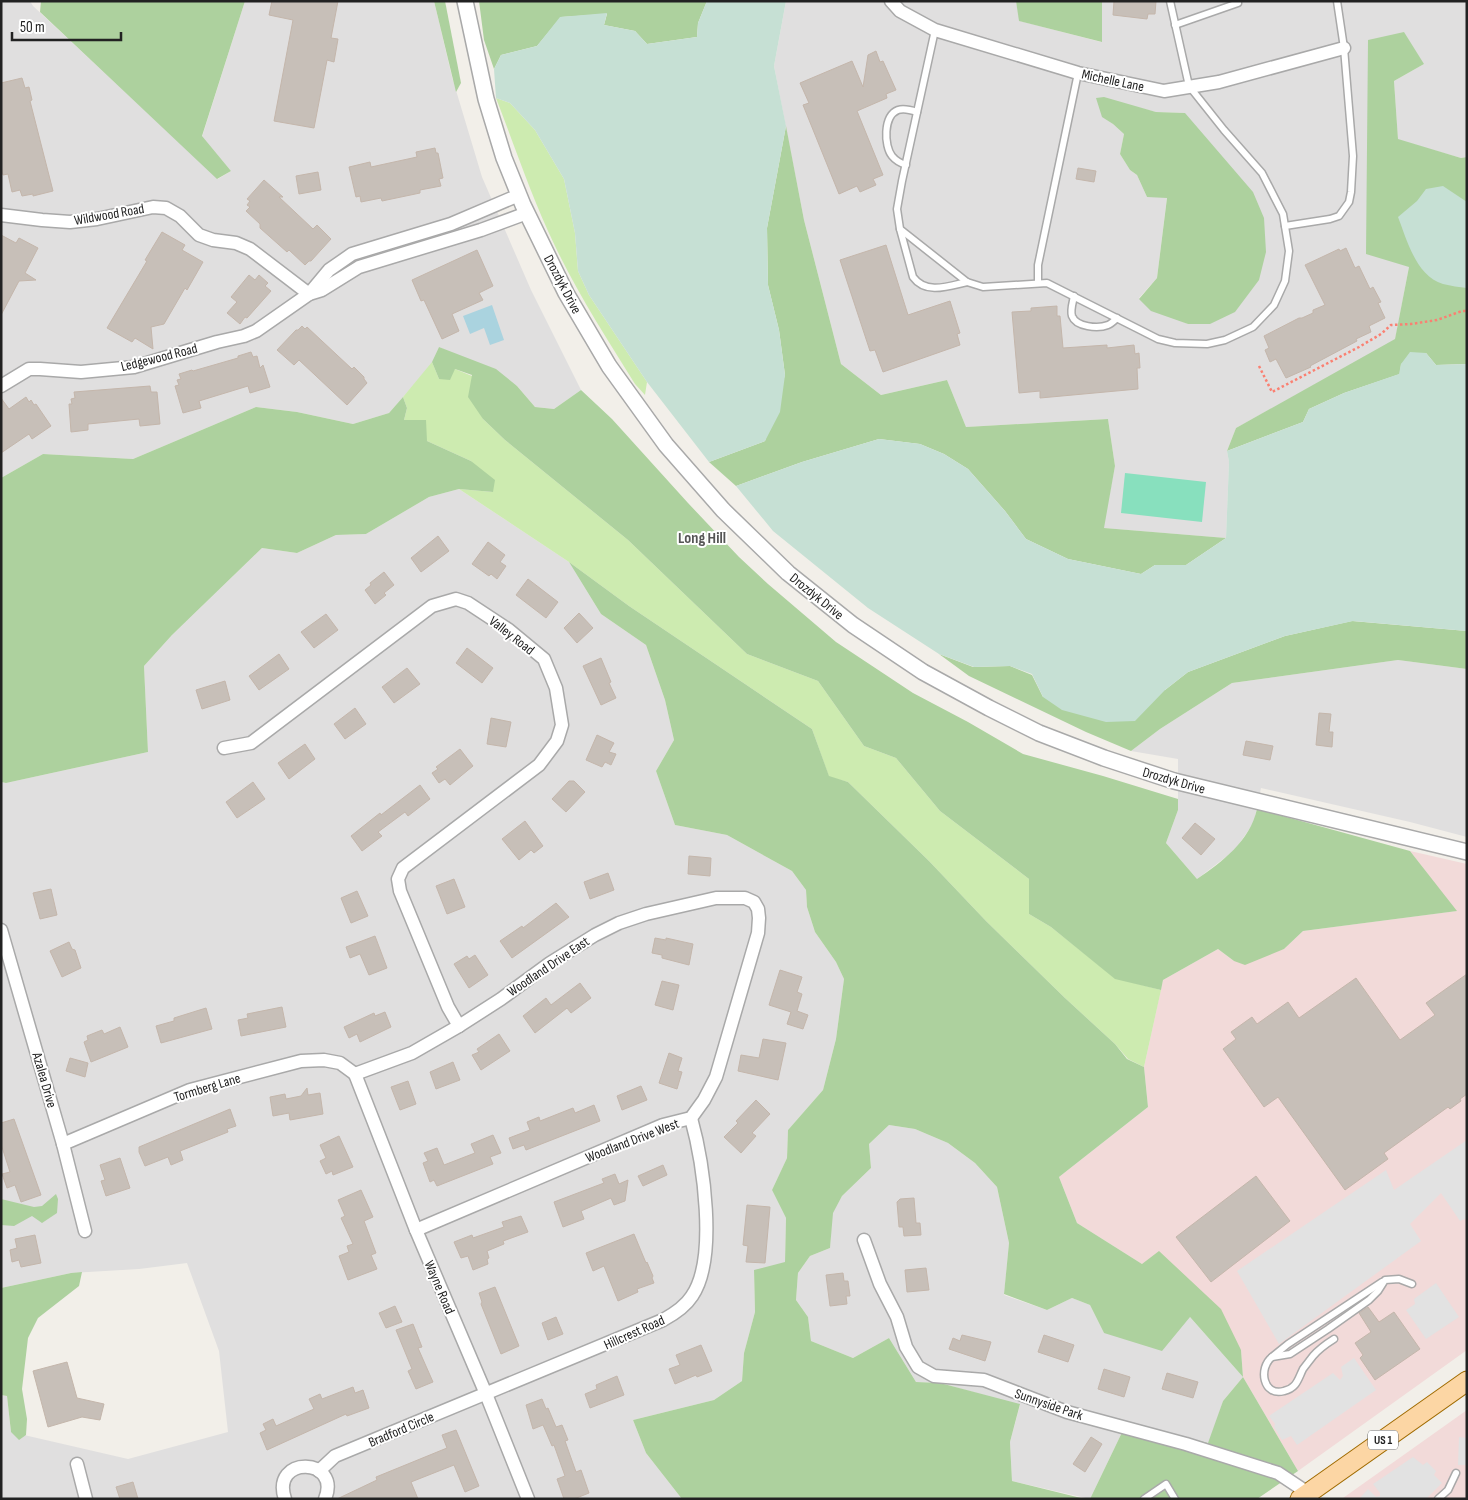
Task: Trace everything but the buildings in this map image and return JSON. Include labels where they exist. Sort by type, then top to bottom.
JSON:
[{"type":"main road","name":"US 1","points":[[1304,1496],[1467,1381]]},
{"type":"street","name":"Drozdyk Drive","points":[[465,1],[487,103],[504,158],[527,213],[566,293],[609,366],[666,445],[723,510],[788,573],[853,626],[923,672],[988,708],[1040,733],[1104,758],[1174,781],[1467,852]]},
{"type":"street","name":"Michelle Lane","points":[[891,1],[900,11],[935,30],[1078,73],[1164,91],[1219,82],[1344,48]]},
{"type":"street","name":"Ledgewood Road","points":[[1,386],[29,370],[81,372],[134,366],[244,336],[256,331],[309,294],[329,270],[351,255],[451,224],[519,195]]},
{"type":"street","name":"Wildwood Road","points":[[1,215],[70,222],[97,219],[153,207],[166,208],[180,216],[199,235],[213,240],[236,243],[250,249],[309,294]]},
{"type":"street","name":"Ledgewood Road","points":[[309,294],[322,290],[349,272],[369,263],[481,230],[527,213]]},
{"type":"street","name":"Valley Road","points":[[224,748],[251,743],[432,606],[444,602],[456,599],[468,603],[509,630],[544,659],[556,688],[561,710],[562,725],[557,741],[539,765],[403,868],[398,879],[400,891],[448,1008],[459,1026]]},
{"type":"street","name":"Woodland Drive East","points":[[355,1074],[412,1053],[459,1026],[502,999],[550,963],[619,922],[716,898],[745,898],[754,902]]},
{"type":"street","name":"Woodland Drive West","points":[[416,1230],[663,1125],[691,1118],[704,1100],[716,1077],[758,933],[758,909],[754,902]]},
{"type":"street","name":"Azalea Drive","points":[[1,930],[63,1144],[85,1231]]},
{"type":"street","name":"Tormberg Lane","points":[[63,1144],[190,1090],[263,1070],[301,1061],[324,1060],[340,1064],[355,1074]]},
{"type":"street","name":"Wayne Road","points":[[355,1074],[416,1230],[486,1394],[528,1499]]},
{"type":"street","name":"Hillcrest Road","points":[[486,1394],[663,1320],[679,1310],[693,1296],[701,1278],[706,1254],[707,1229],[699,1147],[691,1118]]},
{"type":"street","name":"Sunnyside Park","points":[[864,1240],[878,1277],[897,1318],[906,1347],[918,1368],[934,1376],[984,1380],[1067,1412],[1186,1444],[1269,1470],[1278,1473],[1304,1496]]},
{"type":"street","name":"Bradford Circle","points":[[319,1471],[335,1456],[486,1394]]},
{"type":"street","points":[[77,1464],[86,1499]]},
{"type":"street","points":[[285,1499],[283,1484],[286,1477],[297,1467],[305,1466],[313,1467],[319,1471],[327,1483],[328,1490],[325,1499]]},
{"type":"lane","points":[[900,229],[967,282],[983,287],[1047,283],[1158,339],[1175,343],[1207,344],[1225,340],[1253,326],[1274,305],[1285,281],[1289,251],[1284,214],[1262,173],[1189,86],[1170,1]]},
{"type":"lane","points":[[1285,226],[1339,216],[1349,202],[1353,156],[1344,48],[1337,1]]},
{"type":"lane","points":[[1175,25],[1240,2]]},
{"type":"lane","points":[[935,30],[897,209],[912,277],[918,284],[938,288],[967,282]]},
{"type":"lane","points":[[1038,283],[1038,265],[1078,73]]},
{"type":"lane","points":[[906,165],[896,160],[888,150],[886,136],[888,121],[892,113],[898,110],[905,109],[917,112]]},
{"type":"lane","points":[[1074,296],[1071,310],[1073,318],[1077,322],[1096,327],[1109,325],[1117,318]]},
{"type":"lane","points":[[1334,1339],[1314,1354],[1304,1368],[1296,1385],[1282,1392],[1273,1391],[1266,1385],[1264,1367],[1272,1357],[1290,1354],[1328,1329],[1369,1300],[1385,1280],[1400,1280],[1412,1284]]},
{"type":"lane","points":[[1438,1499],[1448,1490],[1456,1473]]},
{"type":"lane","points":[[1148,1498],[1166,1484],[1175,1499]]},
{"type":"path","points":[[1259,366],[1272,392],[1359,347],[1381,334],[1391,324],[1411,324],[1437,320],[1462,310],[1467,311]]},
{"type":"shaded area","points":[[1,1],[30,1],[33,6],[218,179],[231,171],[202,137],[245,1],[434,1],[452,77],[482,177],[531,290],[581,390],[554,409],[535,407],[517,386],[439,347],[431,365],[389,413],[353,424],[297,412],[256,407],[133,459],[43,454],[1,478]]},
{"type":"shaded area","points":[[786,1],[1016,1],[1020,21],[1101,42],[1102,1],[1467,1],[1467,157],[1461,158],[1398,140],[1394,81],[1424,64],[1369,40],[1409,267],[1395,340],[1236,428],[1227,451],[1229,462],[1226,538],[1103,528],[1115,466],[1108,419],[966,427],[947,380],[881,395],[841,364],[804,220],[774,66]],"holes":[[[1132,106],[1156,112],[1185,113],[1188,324],[1139,298],[1157,278],[1167,197],[1147,197],[1137,175],[1130,170],[1120,154],[1124,134],[1102,116]]]},
{"type":"shaded area","points":[[459,489],[569,562],[601,614],[646,645],[665,700],[674,740],[656,771],[675,825],[727,835],[792,871],[806,890],[807,907],[815,932],[836,962],[844,979],[836,1039],[823,1090],[788,1130],[787,1158],[772,1190],[786,1218],[785,1263],[754,1271],[755,1312],[744,1353],[742,1381],[714,1400],[633,1420],[646,1453],[682,1499],[1,1499],[1,1395],[7,1396],[11,1432],[128,1459],[228,1432],[219,1351],[187,1263],[139,1269],[71,1273],[1,1288],[1,782],[6,783],[148,752],[144,666],[172,635],[262,548],[297,553],[336,535],[366,534],[429,497]]},
{"type":"shaded area","points":[[1398,660],[1467,669],[1467,837],[1261,788],[1254,822],[1235,850],[1197,879],[1166,843],[1178,810],[1178,759],[1131,751],[1160,729],[1232,683]]},
{"type":"shaded area","points":[[1410,851],[1467,864],[1467,1350],[1298,1471],[1243,1377],[1241,1350],[1142,1264],[1077,1223],[1059,1177],[1148,1107],[1144,1067],[1163,980],[1218,949],[1234,961],[1284,949],[1303,931],[1456,911]]},
{"type":"shaded area","points":[[889,1125],[915,1129],[948,1143],[975,1163],[997,1187],[1009,1243],[1004,1295],[1047,1310],[1072,1298],[1090,1305],[1104,1333],[1189,1316],[1243,1377],[1223,1401],[1209,1443],[1127,1422],[1090,1499],[1012,1481],[1010,1442],[1020,1405],[940,1383],[916,1382],[889,1338],[853,1358],[811,1341],[808,1317],[796,1300],[798,1273],[810,1256],[830,1248],[832,1213],[842,1196],[871,1168],[869,1144]]},
{"type":"shaded area","points":[[1467,1140],[1467,1218],[1460,1221],[1441,1193],[1410,1224],[1421,1241],[1279,1344],[1237,1271],[1386,1170],[1394,1190]]},
{"type":"shaded area","points":[[1436,1283],[1459,1317],[1426,1339],[1406,1310],[1415,1304],[1414,1299]]},
{"type":"shaded area","points":[[1354,1358],[1376,1390],[1297,1445],[1291,1436],[1282,1440],[1269,1416],[1333,1373],[1340,1380],[1343,1376],[1341,1367]]},
{"type":"shaded area","points":[[1467,1410],[1467,1499],[1341,1499],[1343,1498]]},
{"type":"shaded area","points":[[1459,1437],[1467,1438],[1467,1465],[1458,1465]]},
{"type":"shaded area","points":[[1413,1457],[1423,1465],[1427,1462],[1436,1471],[1434,1475],[1442,1483],[1426,1499],[1359,1499],[1368,1489],[1376,1497],[1380,1496],[1380,1493],[1373,1484]]},
{"type":"green space","points":[[41,1],[245,1],[202,136],[231,171],[217,179],[40,12]]},
{"type":"green space","points":[[434,1],[445,1],[461,83],[456,92]]},
{"type":"green space","points":[[479,1],[707,1],[698,23],[697,37],[647,44],[635,31],[604,25],[607,14],[561,17],[537,46],[501,55],[494,69],[484,40]]},
{"type":"green space","points":[[707,1],[786,1],[774,66],[786,126],[767,228],[768,285],[779,330],[785,375],[780,412],[765,441],[709,462],[647,382],[589,295],[578,271],[575,233],[564,179],[535,130],[510,103],[496,98],[494,69],[501,55],[537,46],[560,17],[607,13],[604,25],[635,31],[647,44],[697,37],[698,23]]},
{"type":"green space","points":[[1016,1],[1102,1],[1102,42],[1019,21]]},
{"type":"green space","points":[[1404,32],[1424,64],[1394,81],[1398,139],[1461,158],[1467,157],[1467,364],[1436,365],[1426,353],[1401,364],[1400,374],[1344,393],[1309,409],[1303,422],[1227,451],[1236,428],[1395,339],[1409,267],[1366,254],[1368,40]]},
{"type":"green space","points":[[1104,97],[1156,112],[1185,113],[1253,192],[1264,218],[1266,252],[1259,280],[1235,312],[1210,324],[1188,324],[1151,311],[1139,299],[1157,278],[1167,198],[1147,197],[1137,175],[1130,170],[1120,154],[1124,134],[1102,117],[1096,98]]},
{"type":"green space","points":[[496,98],[510,103],[535,130],[564,179],[575,233],[578,271],[589,295],[647,382],[645,395],[635,384],[564,264],[539,210]]},
{"type":"green space","points":[[786,126],[804,220],[841,364],[881,395],[947,380],[966,427],[1108,419],[1115,466],[1104,528],[1226,538],[1186,565],[1155,565],[1141,574],[1068,559],[1026,539],[1005,511],[968,469],[944,454],[920,444],[879,439],[802,462],[736,486],[709,462],[765,441],[785,375],[779,330],[768,285],[767,228]]},
{"type":"green space","points":[[1443,186],[1467,202],[1467,288],[1443,284],[1434,280],[1426,273],[1419,265],[1409,246],[1398,217],[1417,201],[1426,189]]},
{"type":"green space","points":[[439,347],[496,369],[517,386],[535,407],[554,409],[581,390],[612,419],[739,557],[768,584],[836,642],[913,693],[1023,754],[1178,799],[1178,810],[1166,843],[1197,879],[1225,858],[1242,841],[1257,809],[1410,851],[1457,911],[1303,931],[1284,949],[1245,965],[1234,961],[1218,949],[1163,980],[1161,990],[1115,979],[1051,927],[1029,914],[1029,879],[940,811],[896,758],[864,746],[818,681],[747,654],[628,540],[505,440],[483,419],[468,397],[472,375],[455,369],[450,380],[439,379],[432,362]]},
{"type":"green space","points":[[1410,352],[1426,353],[1436,365],[1467,364],[1467,631],[1353,621],[1285,636],[1188,672],[1165,690],[1135,721],[1106,722],[1062,710],[1043,697],[1032,674],[1010,666],[974,667],[939,654],[868,608],[773,531],[736,486],[802,462],[879,439],[920,444],[944,454],[968,469],[1005,511],[1026,539],[1068,559],[1141,574],[1155,565],[1186,565],[1226,538],[1229,462],[1227,451],[1303,422],[1309,409],[1344,393],[1399,374],[1401,364]]},
{"type":"green space","points":[[432,362],[439,379],[455,369],[472,376],[483,419],[505,440],[628,540],[747,654],[818,681],[864,746],[896,758],[940,811],[1029,879],[1029,914],[1051,927],[1115,978],[1161,990],[1144,1067],[1128,1059],[1115,1044],[986,921],[929,861],[848,782],[829,777],[812,729],[459,489],[493,492],[471,461],[427,441],[404,420],[407,408],[403,397]]},
{"type":"green space","points":[[403,397],[407,408],[404,420],[426,420],[427,441],[471,461],[495,480],[493,492],[459,489],[429,497],[366,534],[336,535],[297,553],[262,548],[172,635],[144,666],[148,752],[6,783],[1,782],[1,478],[43,454],[133,459],[256,407],[297,412],[353,424],[389,413]]},
{"type":"green space","points":[[1125,473],[1206,482],[1202,522],[1121,513]]},
{"type":"green space","points":[[569,562],[629,606],[812,729],[829,776],[848,782],[929,861],[986,921],[1115,1044],[1127,1059],[1144,1067],[1148,1107],[1059,1177],[1077,1223],[1142,1264],[1159,1251],[1221,1309],[1241,1350],[1243,1377],[1190,1317],[1162,1351],[1104,1333],[1090,1305],[1072,1298],[1047,1310],[1004,1294],[1009,1243],[997,1187],[975,1163],[948,1143],[915,1129],[889,1125],[869,1144],[871,1168],[842,1196],[833,1213],[830,1248],[810,1256],[798,1273],[796,1300],[808,1317],[811,1341],[853,1358],[889,1338],[916,1382],[940,1383],[1020,1404],[1010,1442],[1012,1481],[1085,1499],[682,1499],[646,1453],[633,1420],[714,1400],[742,1381],[744,1353],[755,1312],[754,1270],[785,1262],[786,1218],[772,1190],[787,1158],[788,1130],[823,1090],[836,1039],[844,979],[836,962],[815,932],[807,907],[806,890],[792,871],[727,835],[675,825],[656,771],[674,740],[665,700],[646,645],[601,614]]},
{"type":"green space","points":[[1352,621],[1467,631],[1467,669],[1398,660],[1232,683],[1160,729],[1131,751],[1086,732],[969,676],[939,654],[973,667],[1010,666],[1032,675],[1043,697],[1165,690],[1188,672],[1285,636]]},
{"type":"green space","points":[[56,1194],[58,1199],[57,1213],[42,1223],[32,1216],[14,1226],[1,1225],[1,1199],[34,1207],[42,1206]]},
{"type":"green space","points":[[82,1272],[79,1286],[38,1318],[28,1338],[22,1389],[27,1419],[26,1435],[19,1440],[11,1432],[7,1396],[1,1395],[1,1288]]},
{"type":"green space","points":[[1243,1377],[1298,1471],[1257,1499],[1090,1499],[1127,1422],[1208,1443],[1223,1401]]},
{"type":"water","points":[[492,305],[504,340],[490,345],[484,328],[470,334],[463,316]]},
{"type":"district","name":"Long Hill","points":[[702,537]]}]
